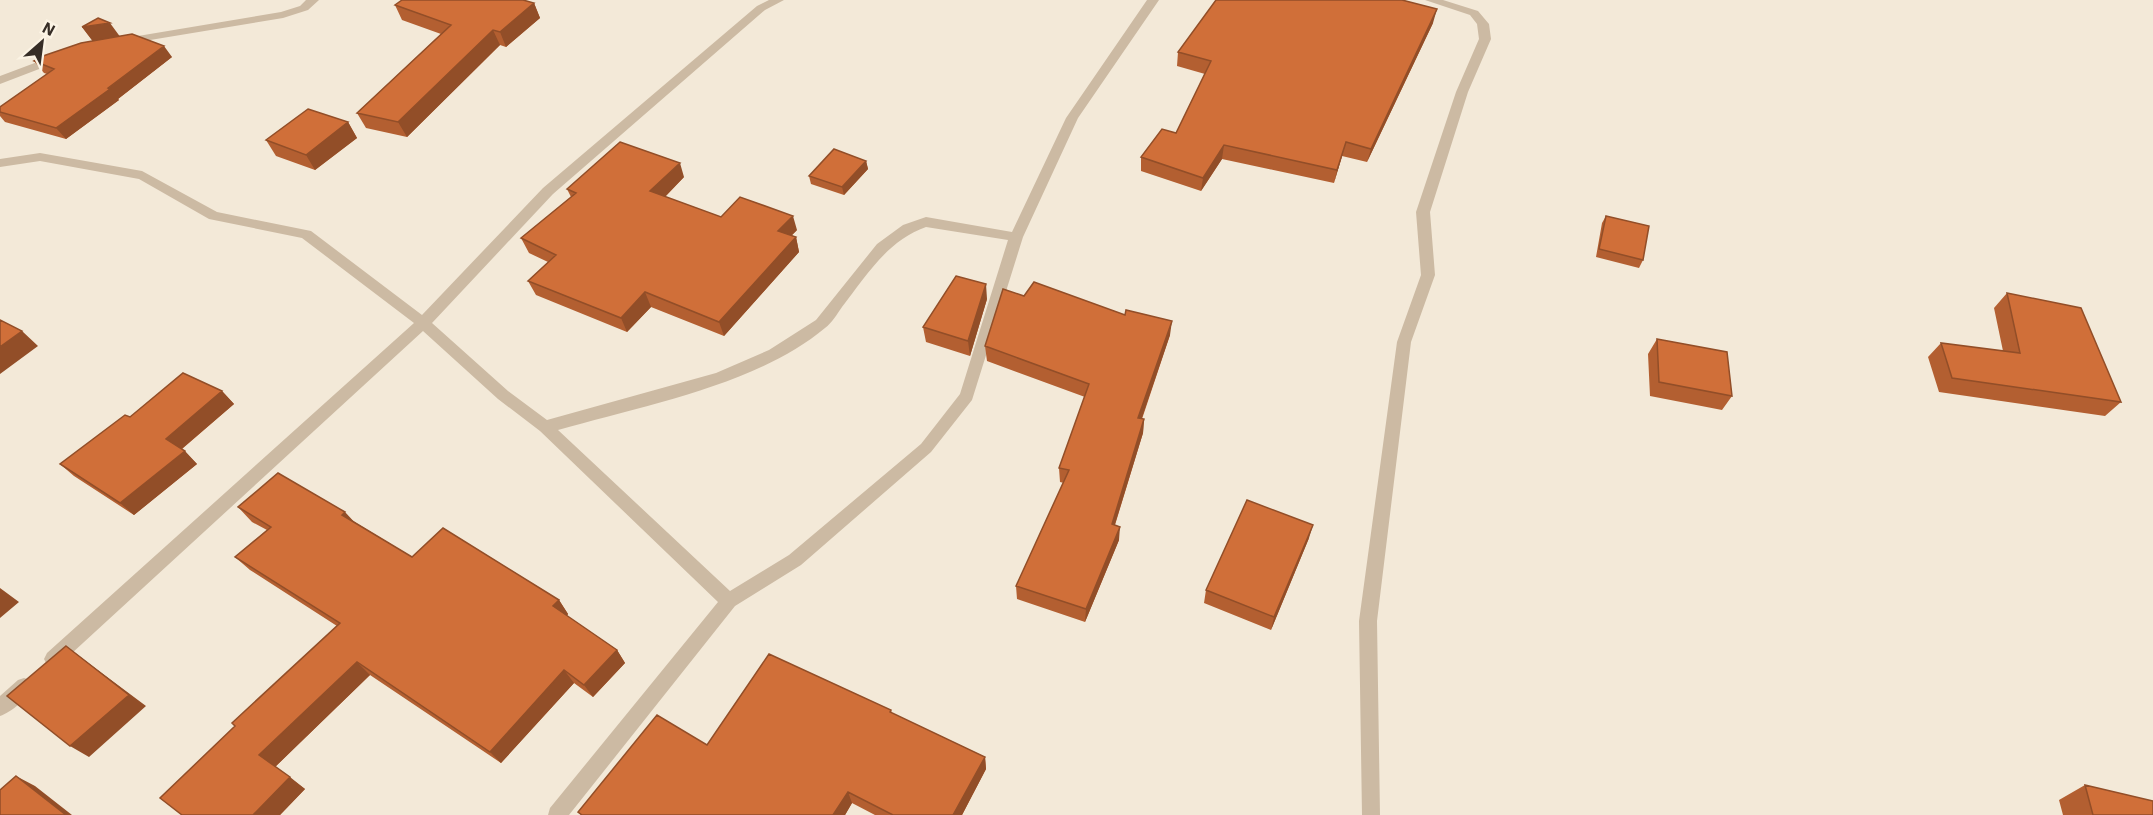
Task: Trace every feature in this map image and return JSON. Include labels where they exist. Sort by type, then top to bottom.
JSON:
[{"type":"street","points":[[114,43],[284,15],[304,8],[313,0]]},
{"type":"street","points":[[0,708],[423,323],[548,191],[761,8],[778,0]]},
{"type":"street","points":[[557,815],[729,601],[795,560],[926,448],[967,396],[1016,237],[1072,118],[1153,0]]},
{"type":"street","points":[[1371,815],[1368,621],[1404,342],[1428,275],[1423,212],[1462,92],[1485,39],[1483,24],[1474,13],[1431,0]]},
{"type":"street","points":[[0,80],[70,54]]},
{"type":"street","points":[[0,163],[40,157],[142,175],[214,216],[306,234],[423,323],[503,395],[545,427],[729,601]]},
{"type":"street","points":[[545,427],[720,378],[774,354],[821,324],[882,247],[908,228],[926,222],[1016,237]]},
{"type":"building","points":[[402,0],[523,0],[534,3],[500,32],[493,30],[398,122],[357,113],[451,25],[395,5]]},
{"type":"building","points":[[1216,0],[1402,0],[1437,9],[1371,149],[1346,142],[1337,170],[1224,145],[1203,178],[1141,157],[1162,129],[1176,133],[1211,61],[1178,52]]},
{"type":"building","points":[[98,18],[110,23],[82,27]]},
{"type":"building","points":[[132,34],[164,46],[56,128],[0,112],[0,107],[54,69],[34,61],[81,43]]},
{"type":"building","points":[[308,109],[348,122],[306,155],[266,140]]},
{"type":"building","points":[[620,142],[680,163],[650,191],[721,217],[740,197],[793,216],[778,231],[796,237],[719,322],[645,292],[621,318],[528,281],[556,255],[521,238],[576,193],[567,189]]},
{"type":"building","points":[[834,149],[866,161],[842,187],[809,176]]},
{"type":"building","points":[[1606,216],[1649,226],[1643,260],[1599,249]]},
{"type":"building","points":[[956,276],[986,284],[968,341],[923,327]]},
{"type":"building","points":[[1034,282],[1125,315],[1126,310],[1172,321],[1138,418],[1144,419],[1112,524],[1120,527],[1086,609],[1016,586],[1069,470],[1059,468],[1089,384],[985,346],[1003,289],[1024,296]]},
{"type":"building","points":[[2007,293],[2081,308],[2121,402],[1952,378],[1941,343],[2020,353]]},
{"type":"building","points":[[0,320],[22,331],[0,347]]},
{"type":"building","points":[[1657,339],[1727,352],[1732,396],[1659,382]]},
{"type":"building","points":[[183,373],[222,391],[166,439],[185,451],[120,503],[60,464],[125,415],[130,417]]},
{"type":"building","points":[[278,473],[345,512],[342,515],[412,557],[443,528],[559,600],[553,606],[617,650],[584,685],[564,670],[490,752],[357,662],[259,755],[290,777],[253,815],[182,815],[160,798],[235,726],[232,723],[340,623],[235,557],[271,527],[238,507]]},
{"type":"building","points":[[1247,500],[1313,525],[1274,617],[1206,590]]},
{"type":"building","points":[[66,646],[129,695],[70,746],[7,696]]},
{"type":"building","points":[[769,654],[891,710],[890,712],[985,757],[953,815],[893,815],[848,792],[833,815],[582,815],[578,812],[657,715],[707,745]]},
{"type":"building","points":[[16,776],[66,815],[0,815],[0,790]]},
{"type":"building","points":[[2085,785],[2153,801],[2153,815],[2093,815]]}]
